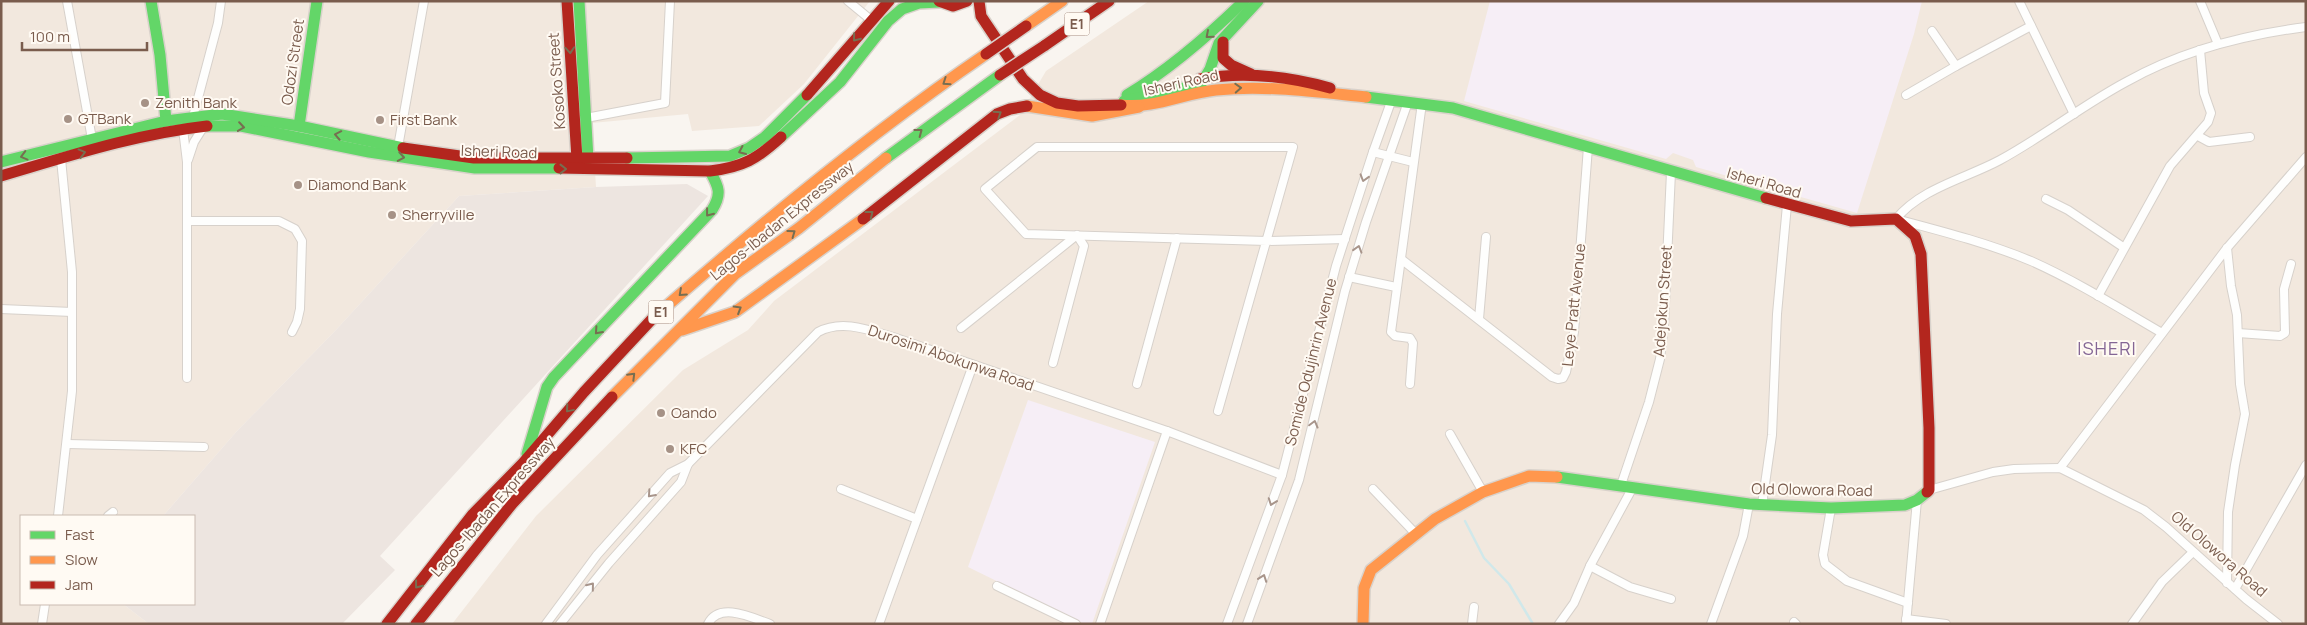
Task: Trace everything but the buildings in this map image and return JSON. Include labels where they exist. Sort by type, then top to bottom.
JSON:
[{"type":"main road","points":[[150,1],[160,55],[166,121]]},
{"type":"main road","name":"Odozi Street","points":[[299,126],[317,1]]},
{"type":"main road","name":"Kosoko Street","points":[[568,1],[569,31],[583,159]]},
{"type":"main road","name":"Kosoko Street","points":[[579,1],[586,118],[583,159]]},
{"type":"main road","name":"Isheri Road","points":[[1,162],[166,121],[193,116],[222,114],[299,126],[398,147],[474,158],[583,159],[730,156],[744,151],[766,137],[814,88],[889,1]]},
{"type":"main road","name":"Isheri Road","points":[[1,176],[128,141],[204,126],[241,126],[369,152],[475,168],[674,169],[710,171],[744,165],[756,159],[840,82],[888,21],[902,9],[919,3],[939,1],[981,16]]},
{"type":"main road","points":[[956,6],[967,1]]},
{"type":"main road","name":"Isheri Road","points":[[979,1],[981,16],[1024,79],[1040,95],[1057,102],[1078,106],[1109,104],[1139,107],[1212,90],[1257,87],[1353,94],[1392,99],[1453,108],[1787,205],[1851,221],[1896,219]]},
{"type":"main road","name":"Lagos-Ibadan Expressway","points":[[387,624],[473,514],[523,463],[648,322],[722,257],[913,104],[1062,1]]},
{"type":"main road","name":"Lagos-Ibadan Expressway","points":[[416,624],[512,504],[596,413],[735,274],[799,228],[917,134],[1110,1]]},
{"type":"main road","points":[[1127,95],[1152,81],[1174,64],[1212,32],[1244,1]]},
{"type":"main road","points":[[1109,104],[1201,84],[1206,78],[1219,43],[1258,1]]},
{"type":"main road","points":[[569,31],[581,30]]},
{"type":"main road","points":[[1223,38],[1223,58],[1231,65],[1252,74]]},
{"type":"main road","name":"Isheri Road","points":[[1024,79],[1063,99],[1099,101],[1225,74],[1252,74],[1312,83],[1353,94]]},
{"type":"main road","points":[[676,332],[734,312],[833,243],[997,114],[1011,106],[1029,104],[1086,117],[1139,107]]},
{"type":"main road","points":[[523,463],[540,415],[547,387],[554,377],[705,218],[717,202],[721,195],[720,188],[710,171]]},
{"type":"main road","points":[[1896,219],[1918,238],[1922,252],[1929,428],[1929,490]]},
{"type":"main road","name":"Old Olowora Road","points":[[1363,624],[1364,588],[1371,570],[1415,533],[1435,519],[1483,492],[1520,478],[1544,475],[1749,504],[1831,508],[1905,505],[1917,500],[1929,490]]},
{"type":"street","points":[[67,1],[92,139]]},
{"type":"street","points":[[193,116],[218,23],[221,1]]},
{"type":"street","points":[[398,147],[424,1]]},
{"type":"street","points":[[586,118],[665,102],[666,38],[670,1]]},
{"type":"street","points":[[848,1],[871,20]]},
{"type":"street","points":[[2019,1],[2074,114]]},
{"type":"street","points":[[2200,1],[2218,44]]},
{"type":"street","points":[[1906,95],[2031,26]]},
{"type":"street","points":[[2162,334],[2098,296],[2032,262],[1960,236],[1896,219],[1910,204],[1927,194],[2000,160],[2126,82],[2166,63],[2218,44],[2249,36],[2306,27]]},
{"type":"street","points":[[1932,31],[1956,66]]},
{"type":"street","points":[[2098,296],[2123,247],[2170,166],[2198,136],[2208,122],[2211,113],[2204,93],[2200,50]]},
{"type":"street","name":"Somide Odujinrin Avenue","points":[[1227,624],[1282,475],[1318,331],[1345,239],[1392,99]]},
{"type":"street","points":[[1247,624],[1299,480],[1349,277],[1408,102]]},
{"type":"street","points":[[1410,384],[1413,342],[1410,338],[1395,336],[1392,332],[1396,287],[1422,104]]},
{"type":"street","points":[[187,162],[194,142],[204,126]]},
{"type":"street","points":[[183,129],[187,162],[187,378]]},
{"type":"street","points":[[2198,136],[2210,142],[2250,138]]},
{"type":"street","points":[[1218,411],[1267,241],[1292,147],[1038,147],[986,189],[1026,234],[1267,241],[1345,239]]},
{"type":"street","name":"Leye Pratt Avenue","points":[[1401,259],[1552,377],[1563,378],[1566,372],[1574,332],[1588,147]]},
{"type":"street","points":[[1373,152],[1413,162]]},
{"type":"street","points":[[2060,468],[2227,248],[2306,157]]},
{"type":"street","points":[[58,515],[72,390],[72,272],[61,159]]},
{"type":"street","name":"Adejokun Street","points":[[1621,485],[1649,402],[1660,359],[1664,326],[1671,172]]},
{"type":"street","points":[[2046,199],[2068,210],[2123,247]]},
{"type":"street","points":[[1762,505],[1772,435],[1776,324],[1787,205]]},
{"type":"street","points":[[187,221],[279,221],[295,229],[302,241],[300,308],[297,322],[292,332]]},
{"type":"street","points":[[961,328],[1077,235]]},
{"type":"street","points":[[1053,364],[1084,246],[1077,235]]},
{"type":"street","points":[[1479,319],[1486,237]]},
{"type":"street","points":[[1137,384],[1177,238]]},
{"type":"street","points":[[2227,248],[2238,333],[2240,384],[2245,414],[2228,512],[2227,582]]},
{"type":"street","points":[[2238,333],[2280,336],[2285,333],[2284,289],[2291,264]]},
{"type":"street","points":[[1349,277],[1396,287]]},
{"type":"street","points":[[1,309],[72,312]]},
{"type":"street","name":"Durosimi Abokunwa Road","points":[[560,624],[609,563],[681,482],[688,464],[818,332],[839,325],[864,328],[1167,431],[1282,475]]},
{"type":"street","points":[[879,624],[973,365]]},
{"type":"street","points":[[1100,624],[1167,431]]},
{"type":"street","points":[[1450,434],[1483,492]]},
{"type":"street","points":[[1291,442],[1308,446]]},
{"type":"street","points":[[67,444],[204,447]]},
{"type":"street","points":[[546,624],[597,555],[670,473],[688,464]]},
{"type":"street","points":[[2235,589],[2303,476],[2306,464]]},
{"type":"street","name":"Old Olowora Road","points":[[1929,490],[1993,472],[2014,469],[2060,468],[2144,510],[2278,624]]},
{"type":"street","points":[[1559,624],[1574,603],[1590,566],[1632,487]]},
{"type":"street","points":[[841,489],[917,519]]},
{"type":"street","points":[[1373,489],[1415,533]]},
{"type":"street","points":[[1917,500],[1906,621],[1946,624]]},
{"type":"street","points":[[1711,624],[1743,536],[1749,504]]},
{"type":"street","points":[[1831,508],[1823,555],[1825,564],[1847,581],[1908,604]]},
{"type":"street","points":[[2132,624],[2162,582],[2193,552]]},
{"type":"street","points":[[1590,566],[1630,587],[1671,599]]},
{"type":"street","points":[[997,586],[1076,624]]},
{"type":"street","points":[[42,624],[45,605]]},
{"type":"street","points":[[1472,624],[1474,607]]},
{"type":"street","points":[[708,624],[717,614],[723,612],[752,617],[770,624]]},
{"type":"shaded area","points":[[1,1],[870,1],[804,84],[759,126],[692,131],[688,114],[592,123],[596,187],[459,196],[335,331],[237,431],[164,515],[20,515],[20,605],[124,605],[149,624],[1,624]]},
{"type":"shaded area","points":[[1149,1],[2306,1],[2306,624],[452,624],[536,516],[683,370],[748,330],[774,301],[1020,115],[1046,71]]},
{"type":"shaded area","points":[[1490,1],[1922,1],[1914,34],[1857,213],[1696,167],[1693,160],[1673,153],[1666,159],[1464,101]]},
{"type":"shaded area","points":[[687,184],[708,196],[380,556],[395,570],[342,624],[149,624],[124,605],[195,605],[195,515],[164,515],[237,431],[335,331],[459,196],[596,187]]},
{"type":"shaded area","points":[[1028,400],[1155,442],[1092,624],[1084,624],[968,567]]},
{"type":"waterway","points":[[1465,521],[1484,558],[1509,584],[1533,624]]},
{"type":"traffic: fast","points":[[151,1],[160,55],[166,121]]},
{"type":"traffic: fast","points":[[299,126],[317,1]]},
{"type":"traffic: fast","points":[[579,1],[588,159]]},
{"type":"traffic: fast","points":[[1127,95],[1188,51],[1244,1]]},
{"type":"traffic: fast","points":[[1124,101],[1201,84],[1210,69],[1219,43],[1258,1]]},
{"type":"traffic: fast","points":[[781,137],[840,82],[888,21],[902,9],[919,3],[939,2]]},
{"type":"traffic: fast","points":[[886,158],[1000,75]]},
{"type":"traffic: fast","points":[[627,158],[730,156],[749,148],[765,137],[807,95]]},
{"type":"traffic: fast","points":[[1366,97],[1453,108],[1766,198]]},
{"type":"traffic: fast","points":[[1,162],[166,121],[222,114],[299,126],[403,148]]},
{"type":"traffic: fast","points":[[207,126],[241,126],[369,152],[475,168],[559,168]]},
{"type":"traffic: fast","points":[[527,454],[547,387],[554,377],[712,210],[717,199],[718,190],[710,171]]},
{"type":"traffic: fast","points":[[1557,477],[1749,504],[1831,508],[1905,505],[1917,500],[1927,492]]},
{"type":"traffic: slow","points":[[1026,26],[1062,1]]},
{"type":"traffic: slow","points":[[653,318],[734,248],[857,148],[942,84],[986,54]]},
{"type":"traffic: slow","points":[[1121,105],[1145,105],[1216,90],[1254,88],[1366,97]]},
{"type":"traffic: slow","points":[[1027,106],[1092,116],[1139,107]]},
{"type":"traffic: slow","points":[[612,397],[735,274],[799,228],[886,158]]},
{"type":"traffic: slow","points":[[682,330],[735,312],[863,219]]},
{"type":"traffic: slow","points":[[1363,624],[1364,588],[1371,570],[1435,519],[1483,492],[1529,476],[1557,477]]},
{"type":"traffic: jam","points":[[567,1],[577,159]]},
{"type":"traffic: jam","points":[[807,95],[889,1]]},
{"type":"traffic: jam","points":[[939,1],[953,6],[967,1]]},
{"type":"traffic: jam","points":[[979,1],[981,16],[1023,79],[1040,95],[1057,103],[1078,106],[1121,105]]},
{"type":"traffic: jam","points":[[1044,46],[1109,1]]},
{"type":"traffic: jam","points":[[986,54],[1026,26]]},
{"type":"traffic: jam","points":[[1223,42],[1223,58],[1231,65],[1251,74]]},
{"type":"traffic: jam","points":[[1000,75],[1044,46]]},
{"type":"traffic: jam","points":[[1200,79],[1233,75],[1266,76],[1298,80],[1330,88]]},
{"type":"traffic: jam","points":[[863,219],[997,114],[1027,106]]},
{"type":"traffic: jam","points":[[1,176],[129,140],[207,126]]},
{"type":"traffic: jam","points":[[559,168],[710,171],[732,167],[749,161],[781,137]]},
{"type":"traffic: jam","points":[[403,148],[474,158],[627,158]]},
{"type":"traffic: jam","points":[[1766,198],[1851,221],[1896,219],[1915,236],[1921,254],[1929,428],[1929,490],[1927,492]]},
{"type":"traffic: jam","points":[[387,624],[473,514],[523,463],[584,392],[653,318]]},
{"type":"traffic: jam","points":[[416,624],[512,504],[612,397]]},
{"type":"place","name":"Zenith Bank","points":[[145,103]]},
{"type":"place","name":"GTBank","points":[[68,119]]},
{"type":"place","name":"First Bank","points":[[380,120]]},
{"type":"place","name":"Diamond Bank","points":[[298,185]]},
{"type":"place","name":"Sherryville","points":[[392,215]]},
{"type":"place","name":"Oando","points":[[661,413]]},
{"type":"place","name":"KFC","points":[[670,449]]},
{"type":"district","name":"ISHERI","points":[[2107,349]]}]
